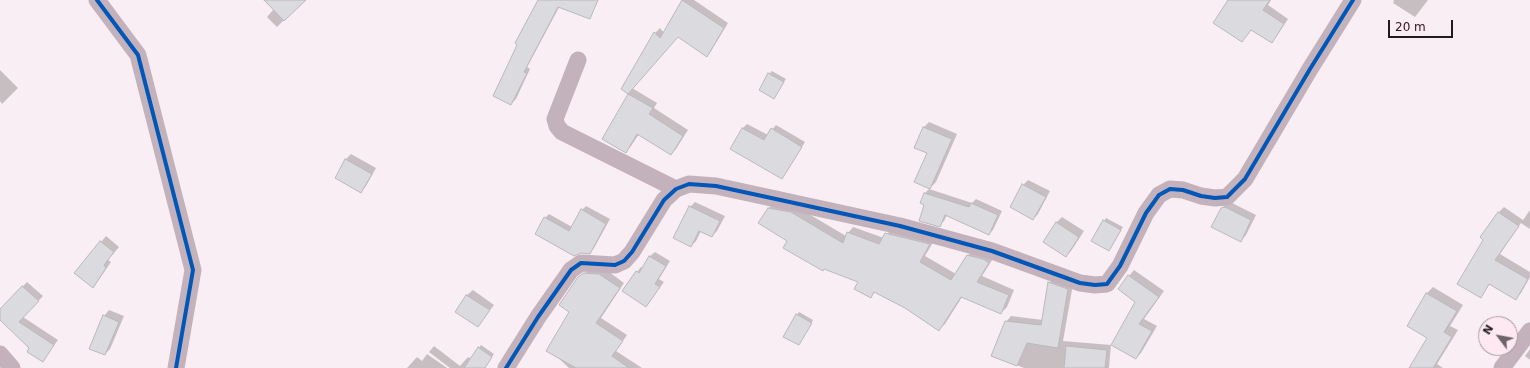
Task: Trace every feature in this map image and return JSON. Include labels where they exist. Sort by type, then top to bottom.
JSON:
[{"type":"street","points":[[97,0],[138,56],[194,270],[176,368]]},
{"type":"street","points":[[512,365],[538,318],[571,270],[581,263],[616,265],[624,261],[632,252],[664,200],[676,189],[689,184],[716,186],[892,224],[992,251],[1080,283],[1095,285],[1107,284],[1120,266],[1146,214],[1159,195],[1170,189],[1183,190],[1201,196],[1227,198],[1245,179],[1353,0]]},
{"type":"street","points":[[578,60],[555,118],[557,126],[562,132],[676,189]]},
{"type":"street","points":[[1502,368],[1530,331]]},
{"type":"street","points":[[0,354],[12,368]]},
{"type":"building","points":[[264,0],[306,0],[284,21]]},
{"type":"building","points":[[538,0],[598,0],[590,19],[558,7],[524,72],[527,73],[511,105],[493,96],[517,45],[515,43]]},
{"type":"building","points":[[682,0],[724,28],[707,57],[678,37],[628,94],[621,89],[654,32],[660,38]]},
{"type":"building","points":[[1228,0],[1270,0],[1263,10],[1284,24],[1272,43],[1251,30],[1242,42],[1213,23]]},
{"type":"building","points":[[768,73],[784,82],[774,99],[759,90]]},
{"type":"building","points":[[628,94],[653,108],[649,114],[683,136],[671,155],[637,134],[626,153],[602,139]]},
{"type":"building","points":[[923,127],[952,139],[930,189],[914,182],[927,153],[914,148]]},
{"type":"building","points":[[742,128],[764,140],[771,128],[802,147],[782,179],[730,149]]},
{"type":"building","points":[[345,159],[372,174],[361,193],[335,178]]},
{"type":"building","points":[[1022,184],[1046,197],[1033,220],[1010,207]]},
{"type":"building","points":[[924,193],[969,207],[971,203],[998,215],[989,235],[945,215],[940,227],[919,221],[924,205],[920,203]]},
{"type":"building","points":[[689,206],[720,221],[712,237],[699,231],[691,247],[673,238]]},
{"type":"building","points":[[1225,207],[1251,220],[1241,242],[1211,227],[1221,208]]},
{"type":"building","points":[[768,208],[791,212],[843,243],[847,232],[879,244],[885,233],[930,244],[920,262],[951,280],[967,255],[983,259],[989,263],[977,282],[1009,295],[1001,314],[961,297],[939,331],[905,308],[874,292],[871,298],[854,289],[858,282],[824,269],[823,271],[783,248],[787,241],[758,223]]},
{"type":"building","points":[[581,209],[606,224],[590,254],[581,253],[574,256],[535,234],[544,217],[569,231]]},
{"type":"building","points":[[1498,212],[1519,226],[1495,260],[1528,279],[1516,300],[1489,284],[1481,298],[1457,284],[1483,240],[1480,237]]},
{"type":"building","points":[[1103,220],[1121,230],[1109,251],[1091,241]]},
{"type":"building","points":[[1056,222],[1079,237],[1066,257],[1043,242]]},
{"type":"building","points":[[100,241],[114,252],[104,265],[106,268],[93,288],[74,273]]},
{"type":"building","points":[[649,256],[666,266],[655,284],[660,287],[646,307],[622,291],[636,271],[639,273]]},
{"type":"building","points":[[584,273],[599,274],[620,288],[596,323],[623,341],[612,356],[629,368],[576,368],[546,351],[569,312],[559,305],[578,277]]},
{"type":"building","points":[[1128,275],[1159,297],[1139,324],[1152,331],[1136,359],[1111,345],[1135,302],[1118,289]]},
{"type":"building","points":[[1048,282],[1068,289],[1058,348],[1027,343],[1017,366],[991,356],[1005,321],[1041,325]]},
{"type":"building","points":[[22,286],[39,301],[19,322],[54,345],[43,362],[27,352],[29,348],[0,320],[0,309]]},
{"type":"building","points":[[1426,293],[1457,311],[1444,332],[1452,337],[1433,368],[1409,368],[1427,338],[1407,326]]},
{"type":"building","points":[[466,295],[490,310],[478,327],[455,312]]},
{"type":"building","points":[[796,314],[812,323],[799,345],[783,337]]},
{"type":"building","points":[[103,315],[119,322],[105,355],[89,349]]},
{"type":"building","points":[[1066,346],[1107,350],[1105,368],[1064,368]]},
{"type":"building","points":[[478,347],[492,357],[485,368],[464,368]]},
{"type":"cycle path","points":[[97,0],[138,55],[193,270],[176,368]]},
{"type":"cycle path","points":[[506,368],[538,317],[571,270],[581,263],[615,265],[624,261],[632,252],[664,200],[676,189],[689,184],[716,186],[900,226],[992,251],[1080,283],[1095,285],[1107,284],[1120,266],[1146,213],[1159,195],[1170,189],[1183,190],[1201,196],[1215,198],[1227,197],[1245,179],[1353,0]]}]
